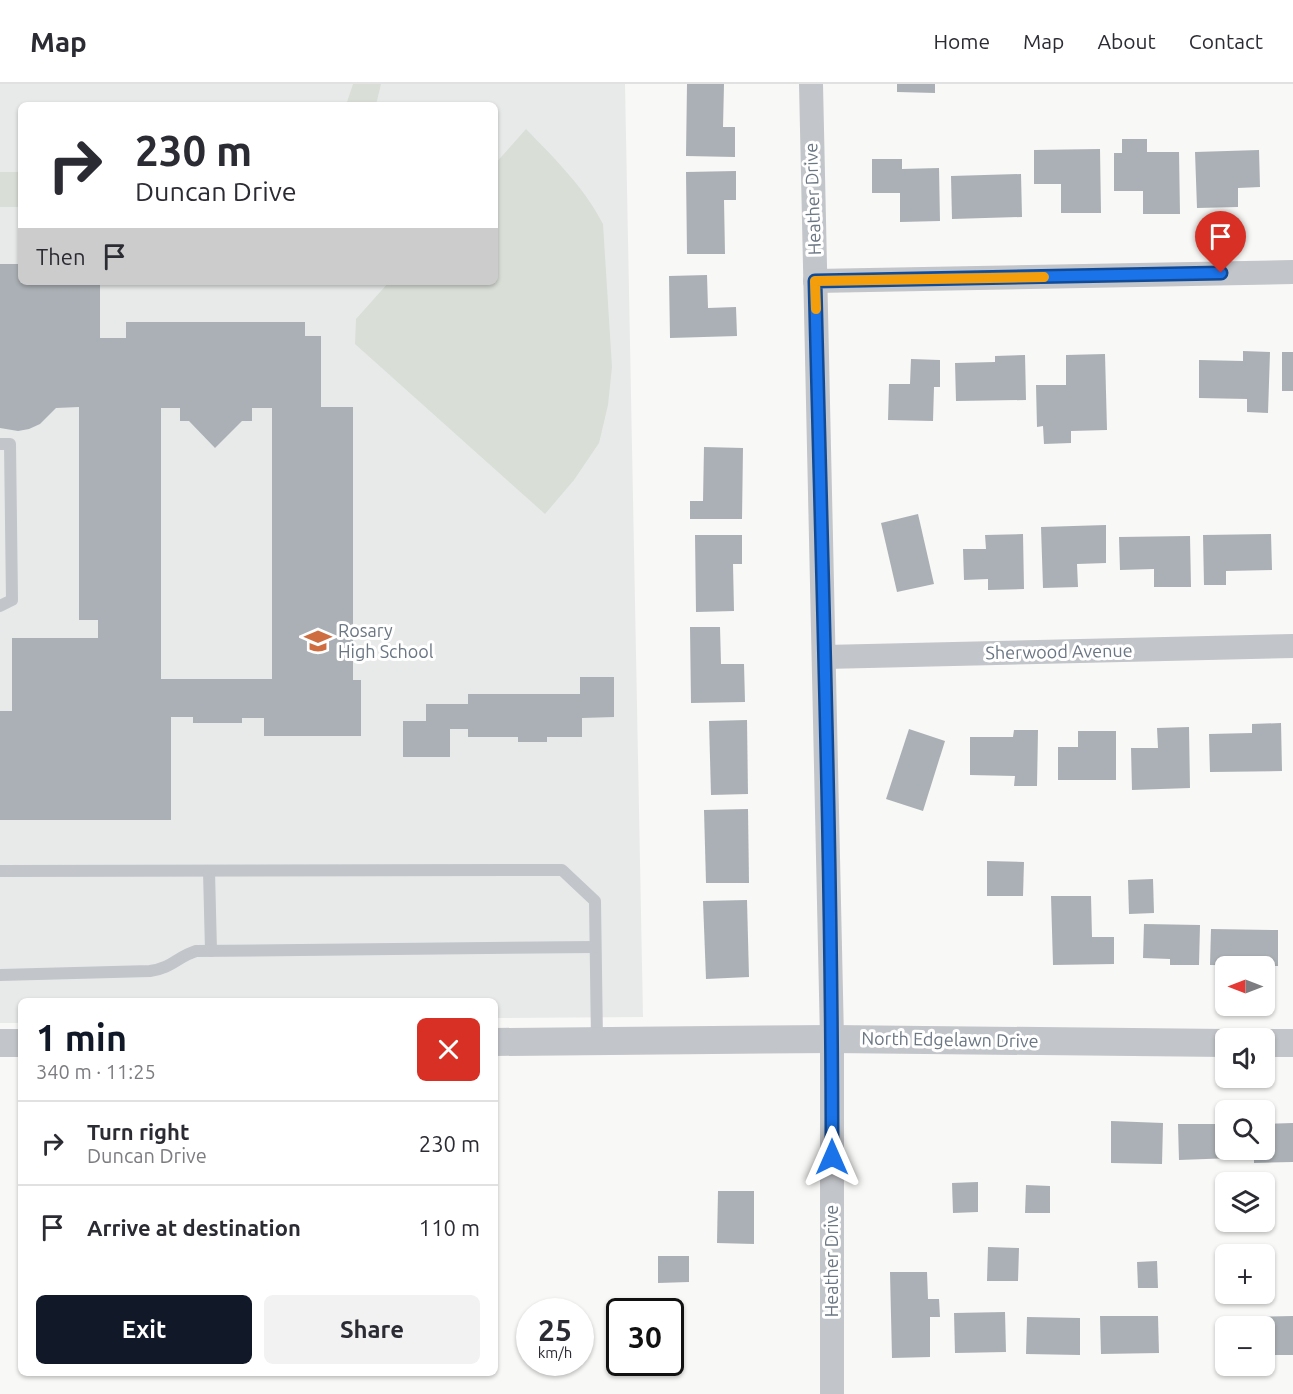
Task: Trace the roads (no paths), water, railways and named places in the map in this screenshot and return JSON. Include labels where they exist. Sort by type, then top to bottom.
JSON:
[{"type":"street","name":"Heather Drive","points":[[811,84],[832,1039],[832,1394]]},
{"type":"street","points":[[815,281],[1293,272]]},
{"type":"street","name":"Sherwood Avenue","points":[[825,657],[1293,646]]},
{"type":"street","name":"North Edgelawn Drive","points":[[498,1042],[832,1039],[1215,1043]]},
{"type":"street","points":[[0,1043],[18,1043]]},
{"type":"street","points":[[1275,1043],[1293,1043]]},
{"type":"lane","points":[[0,444],[10,444],[12,600],[0,606]]},
{"type":"lane","points":[[0,871],[562,870],[594,900],[597,1041]]},
{"type":"lane","points":[[209,871],[211,951]]},
{"type":"lane","points":[[0,975],[150,971],[174,964],[189,953],[211,951],[595,947]]},
{"type":"place","name":"Rosary High School","points":[[318,641]]}]
